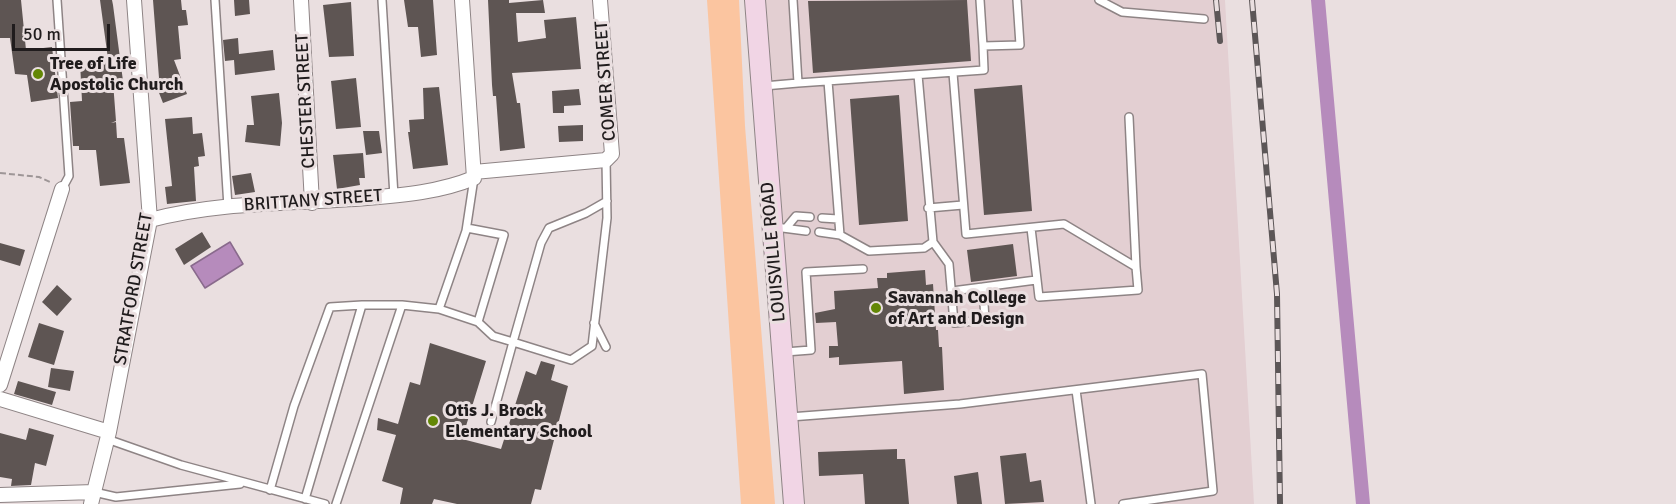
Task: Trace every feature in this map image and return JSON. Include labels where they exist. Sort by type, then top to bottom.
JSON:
[{"type":"main road","name":"LOUISVILLE ROAD","points":[[755,0],[761,86],[779,227],[782,352],[794,504]]},
{"type":"street","name":"STRATFORD STREET","points":[[93,498],[108,435],[150,220],[134,0]]},
{"type":"street","name":"CHESTER STREET","points":[[301,0],[312,203]]},
{"type":"street","points":[[462,0],[474,175]]},
{"type":"street","name":"COMER STREET","points":[[600,0],[612,154],[606,159]]},
{"type":"street","name":"BRITTANY STREET","points":[[150,220],[175,214],[228,207],[394,196],[448,188],[474,175],[606,159]]},
{"type":"street","points":[[0,385],[62,189]]},
{"type":"street","points":[[0,399],[108,435]]},
{"type":"street","points":[[0,495],[93,498]]},
{"type":"lane","points":[[57,0],[69,176],[62,189]]},
{"type":"lane","points":[[215,0],[228,207]]},
{"type":"lane","points":[[382,0],[394,196]]},
{"type":"lane","points":[[793,0],[798,83]]},
{"type":"lane","points":[[761,86],[984,70],[980,0]]},
{"type":"lane","points":[[983,46],[1020,45],[1017,0]]},
{"type":"lane","points":[[1099,0],[1122,12],[1204,20]]},
{"type":"lane","points":[[953,73],[966,234],[1065,224],[1136,267]]},
{"type":"lane","points":[[918,75],[928,208],[933,242],[949,264],[954,323],[985,320],[983,287]]},
{"type":"lane","points":[[828,81],[840,235]]},
{"type":"lane","points":[[1031,228],[1039,297],[1138,290],[1129,117]]},
{"type":"lane","points":[[270,490],[294,406],[330,307],[402,305],[439,309],[478,322],[493,336],[571,360],[592,346],[607,201],[606,159]]},
{"type":"lane","points":[[439,309],[467,228],[474,175]]},
{"type":"lane","points":[[491,422],[541,243],[549,228],[586,213],[607,201]]},
{"type":"lane","points":[[928,208],[963,205]]},
{"type":"lane","points":[[779,227],[796,216],[810,217]]},
{"type":"lane","points":[[822,218],[838,219]]},
{"type":"lane","points":[[779,227],[806,231]]},
{"type":"lane","points":[[467,228],[504,235],[478,322]]},
{"type":"lane","points":[[819,232],[840,235],[869,250],[924,248],[933,242]]},
{"type":"lane","points":[[782,352],[811,350],[806,272],[863,269]]},
{"type":"lane","points":[[951,291],[1036,280]]},
{"type":"lane","points":[[305,499],[362,305]]},
{"type":"lane","points":[[336,504],[402,305]]},
{"type":"lane","points":[[594,323],[606,347]]},
{"type":"lane","points":[[788,417],[960,404],[1202,374],[1213,491],[1123,504]]},
{"type":"lane","points":[[1076,390],[1091,504]]},
{"type":"lane","points":[[108,435],[244,483],[325,504]]},
{"type":"lane","points":[[93,498],[244,483]]},
{"type":"path","points":[[0,173],[39,177],[62,189]]},
{"type":"shaded area","points":[[707,0],[739,0],[745,126],[775,504],[741,504]]},
{"type":"shaded area","points":[[755,0],[1225,0],[1254,504],[793,504]]},
{"type":"shaded area","points":[[230,242],[243,264],[205,288],[191,266]]},
{"type":"building","name":"Tree of Life Apostolic Church","points":[[0,0],[21,0],[26,50],[52,47],[58,98],[31,102],[27,75],[15,74],[10,38],[0,38]]},
{"type":"building","points":[[100,0],[112,0],[113,5],[123,81],[113,82],[116,121],[111,123],[116,122],[117,138],[124,138],[130,183],[100,186],[96,150],[79,150],[79,146],[73,146],[70,102],[82,101],[80,62],[108,59]]},
{"type":"building","points":[[153,0],[181,0],[182,10],[186,10],[188,25],[178,26],[181,59],[174,60],[187,94],[163,103],[154,80],[159,78]]},
{"type":"building","points":[[234,0],[249,0],[250,14],[235,16]]},
{"type":"building","points":[[404,0],[433,0],[437,55],[421,57],[418,27],[408,27]]},
{"type":"building","points":[[488,0],[509,0],[509,3],[543,0],[545,13],[516,13],[518,42],[546,38],[544,20],[576,17],[581,69],[512,73],[517,103],[520,103],[525,148],[500,151],[496,96],[493,96],[492,85]]},
{"type":"building","points":[[967,0],[971,61],[813,73],[808,1]]},
{"type":"building","points":[[351,2],[354,56],[329,57],[323,5]]},
{"type":"building","points":[[238,38],[239,54],[273,50],[275,70],[235,75],[234,60],[225,61],[223,40]]},
{"type":"building","points":[[356,78],[361,127],[336,129],[331,81]]},
{"type":"building","points":[[1022,85],[1032,211],[984,215],[974,89]]},
{"type":"building","points":[[439,87],[448,165],[413,169],[408,132],[410,132],[409,120],[424,119],[423,88]]},
{"type":"building","points":[[579,89],[581,105],[564,106],[564,113],[553,113],[552,91]]},
{"type":"building","points":[[279,93],[282,123],[280,146],[245,142],[247,125],[254,125],[251,96]]},
{"type":"building","points":[[899,95],[908,221],[859,225],[850,99]]},
{"type":"building","points":[[192,117],[193,134],[202,133],[205,156],[198,157],[199,166],[194,167],[196,201],[167,204],[165,187],[172,186],[165,119]]},
{"type":"building","points":[[583,125],[583,141],[559,142],[558,126]]},
{"type":"building","points":[[363,131],[379,131],[382,153],[366,155]]},
{"type":"building","points":[[363,153],[365,178],[359,178],[360,185],[337,189],[333,155]]},
{"type":"building","points":[[251,173],[255,192],[235,195],[232,176]]},
{"type":"building","points":[[202,232],[211,247],[184,265],[175,249]]},
{"type":"building","points":[[0,243],[25,250],[20,266],[0,260]]},
{"type":"building","points":[[1013,244],[1017,276],[971,282],[967,250]]},
{"type":"building","points":[[925,270],[926,285],[933,284],[936,330],[938,330],[939,347],[942,347],[944,390],[904,394],[902,361],[839,365],[839,357],[829,358],[829,346],[838,346],[836,322],[816,323],[815,313],[835,309],[834,291],[878,288],[877,278],[887,278],[887,273]]},
{"type":"building","points":[[57,285],[72,299],[57,316],[42,302]]},
{"type":"building","points":[[39,323],[64,331],[54,365],[28,357]]},
{"type":"building","name":"Otis J. Brock Elementary School","points":[[430,343],[486,361],[462,439],[501,449],[526,371],[536,375],[541,361],[555,365],[551,380],[568,386],[541,490],[535,489],[531,504],[457,504],[434,499],[432,504],[400,504],[403,488],[382,481],[396,435],[377,430],[378,418],[398,424],[410,382],[420,385]]},
{"type":"building","points":[[51,368],[74,371],[70,391],[48,387]]},
{"type":"building","points":[[18,381],[56,392],[52,405],[14,394]]},
{"type":"building","points":[[29,428],[54,435],[46,466],[35,463],[31,485],[11,486],[12,479],[0,477],[0,433],[26,440]]},
{"type":"building","points":[[897,449],[897,459],[905,459],[909,504],[865,504],[863,474],[819,476],[818,452]]},
{"type":"building","points":[[1026,453],[1030,482],[1041,480],[1044,502],[1005,504],[1000,456]]},
{"type":"building","points":[[978,472],[982,504],[957,504],[954,476]]},
{"type":"waterway","points":[[1318,0],[1363,504]]},
{"type":"railway","points":[[1216,0],[1220,41]]},
{"type":"railway","points":[[1252,0],[1277,294],[1280,504]]},
{"type":"place","name":"Tree of Life Apostolic Church","points":[[38,74]]},
{"type":"place","name":"Savannah College of Art and Design","points":[[876,308]]},
{"type":"place","name":"Otis J. Brock Elementary School","points":[[433,421]]}]
